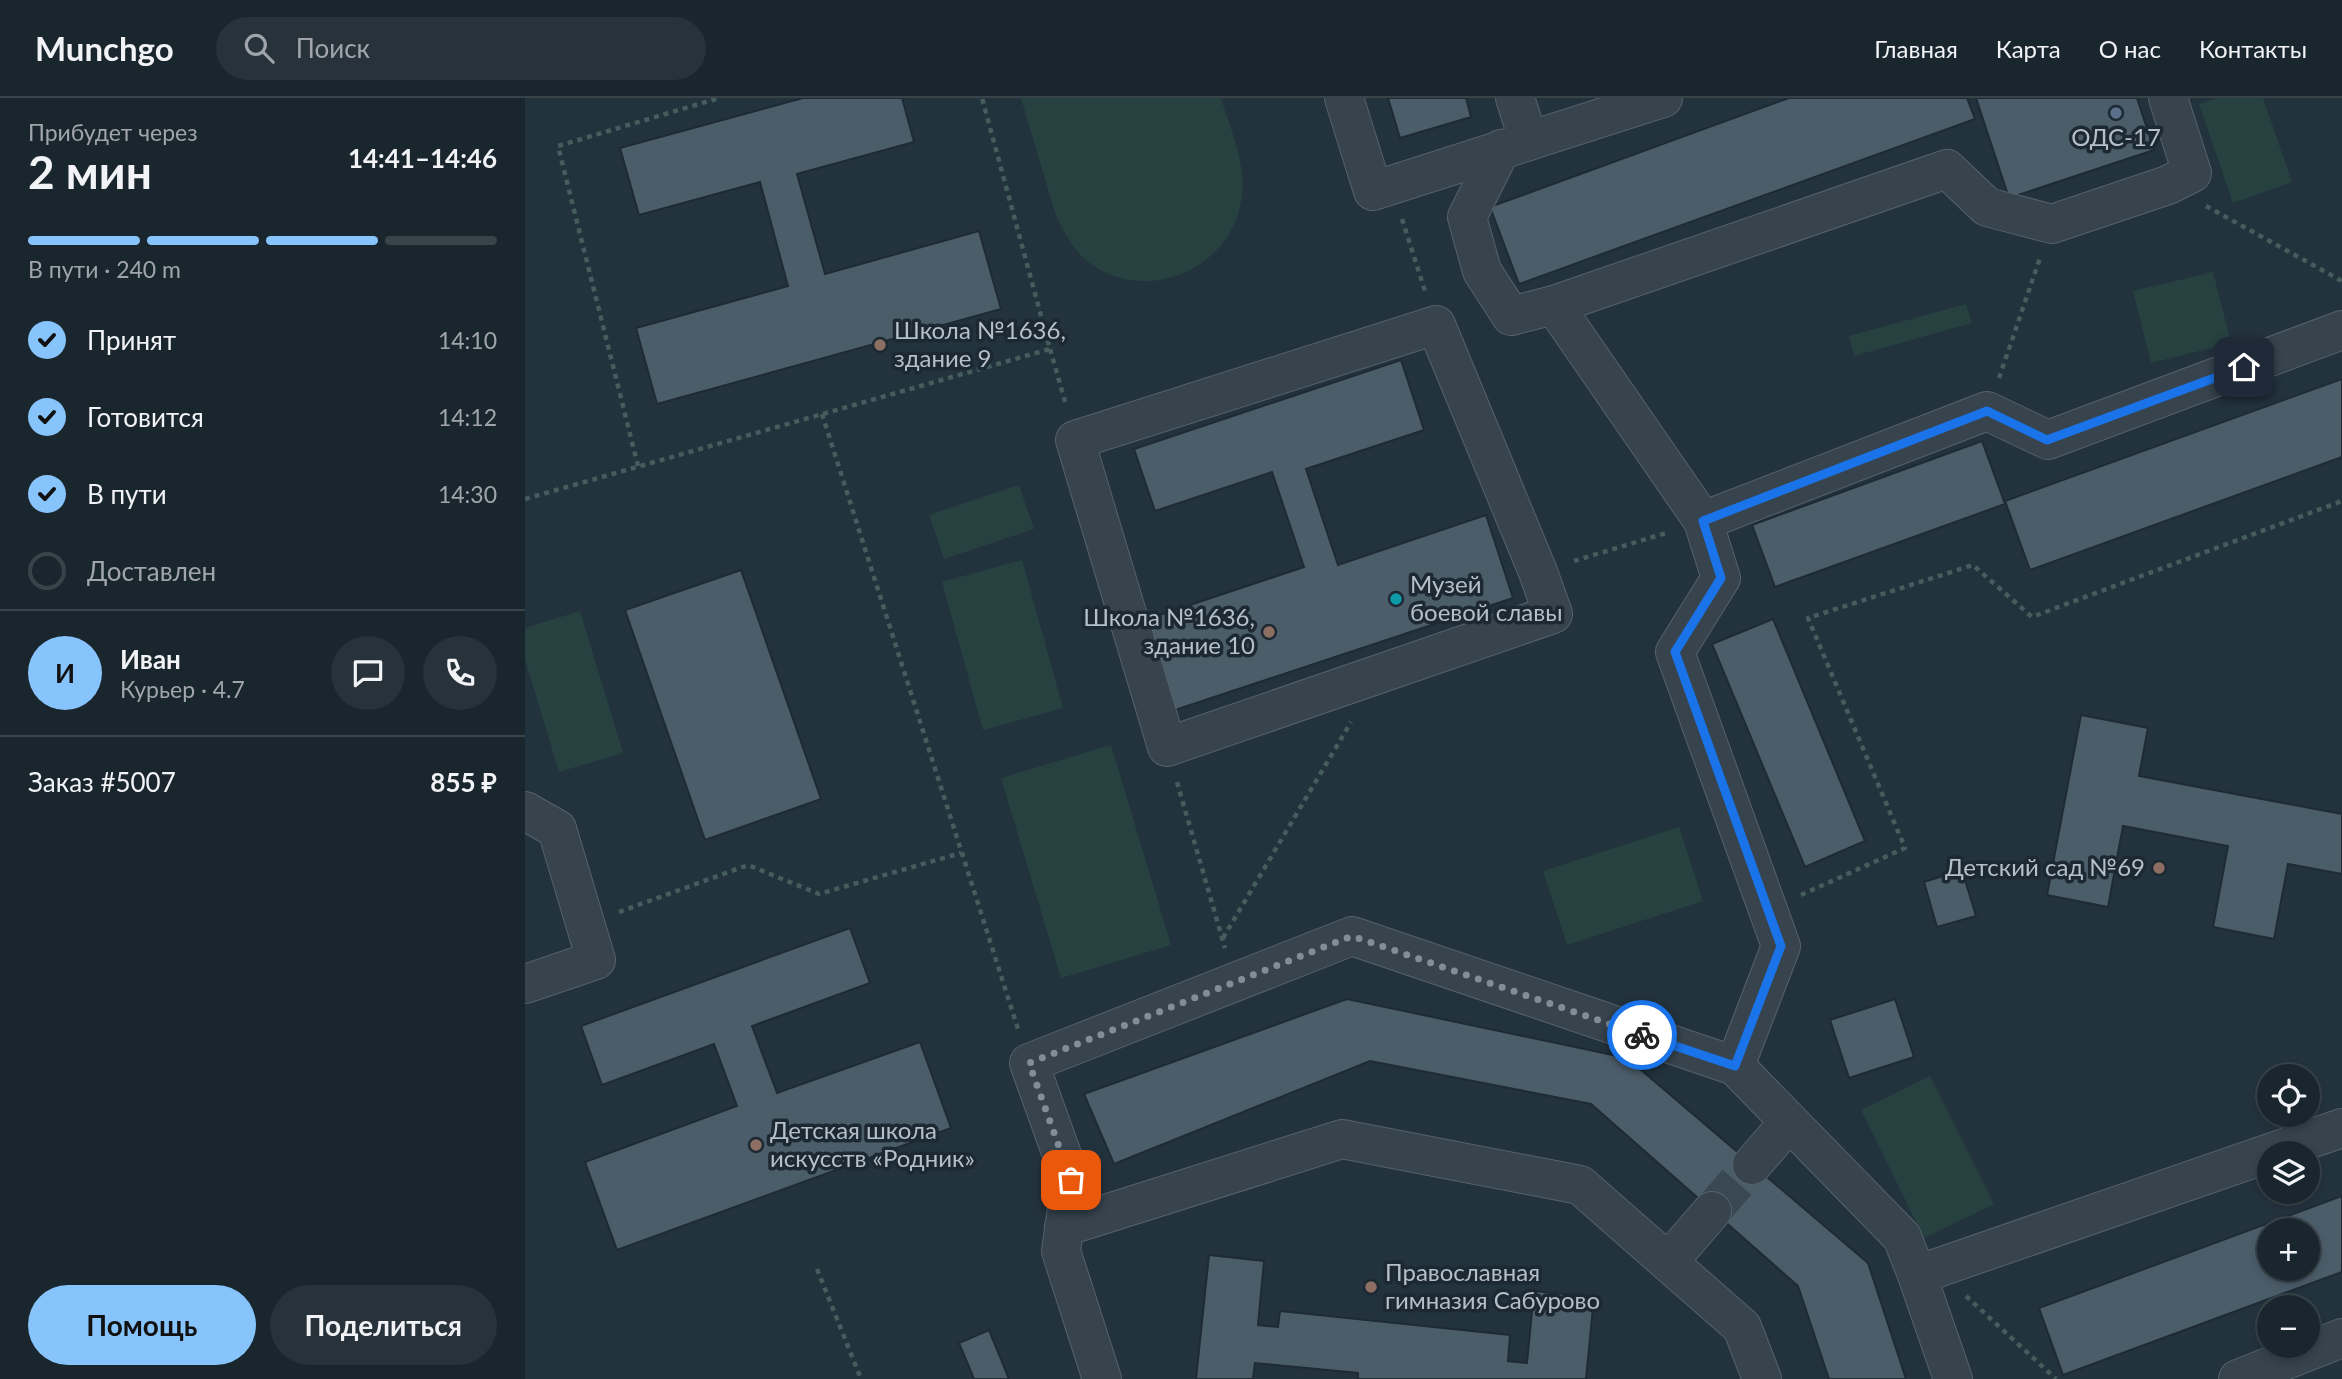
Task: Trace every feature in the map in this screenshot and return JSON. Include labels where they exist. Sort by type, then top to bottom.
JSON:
[{"type":"lane","points":[[1344,98],[1373,191],[1663,98]]},
{"type":"lane","points":[[1515,98],[1515,145],[1467,217],[1482,271],[1511,316],[1555,305],[1947,169],[1987,207],[2052,224],[2168,185],[2192,173],[2168,98]]},
{"type":"lane","points":[[1555,305],[1703,521],[1721,578],[1675,652],[1781,946],[1735,1066]]},
{"type":"lane","points":[[1436,325],[1553,614],[1167,747],[1075,440],[1436,325]]},
{"type":"lane","points":[[1703,521],[1987,411],[2047,440],[2342,330]]},
{"type":"lane","points":[[525,811],[557,829],[596,960],[525,984]]},
{"type":"lane","points":[[1102,1379],[1061,1251],[1071,1180],[1029,1063],[1352,936],[1735,1066],[1902,1237],[1927,1272],[1953,1379]]},
{"type":"lane","points":[[1752,1165],[1789,1122]]},
{"type":"lane","points":[[1927,1272],[2342,1128]]},
{"type":"lane","points":[[1064,1227],[1342,1139],[1580,1185],[1742,1327],[1762,1379]]},
{"type":"lane","points":[[1668,1262],[1712,1211]]},
{"type":"lane","points":[[2238,1379],[2342,1338]]},
{"type":"path","points":[[638,466],[558,146],[719,98]]},
{"type":"path","points":[[982,98],[1075,440]]},
{"type":"path","points":[[2168,185],[2342,281]]},
{"type":"path","points":[[1392,186],[1436,325]]},
{"type":"path","points":[[1987,411],[2052,224]]},
{"type":"path","points":[[525,499],[1049,349]]},
{"type":"path","points":[[822,414],[1029,1063]]},
{"type":"path","points":[[1768,910],[1905,848],[1808,618],[1973,565],[2032,617],[2342,500]]},
{"type":"path","points":[[1538,572],[1703,521]]},
{"type":"path","points":[[1223,939],[1378,676]]},
{"type":"path","points":[[1167,747],[1235,982]]},
{"type":"path","points":[[585,925],[748,865],[819,894],[962,853]]},
{"type":"path","points":[[817,1269],[861,1379]]},
{"type":"path","points":[[1927,1272],[2056,1379]]},
{"type":"green space","points":[[1021,98],[1221,98],[1237,149],[1243,189],[1233,226],[1220,247],[1202,263],[1181,274],[1157,280],[1133,280],[1109,274],[1087,261],[1068,239],[1055,213]]},
{"type":"green space","points":[[2217,98],[2263,98],[2292,182],[2233,203],[2199,104]]},
{"type":"green space","points":[[2213,272],[2231,343],[2151,363],[2133,291]]},
{"type":"green space","points":[[1966,304],[1972,323],[1854,356],[1849,336]]},
{"type":"green space","points":[[1019,485],[1034,529],[944,559],[929,515]]},
{"type":"green space","points":[[1022,560],[1063,708],[983,730],[942,582]]},
{"type":"green space","points":[[580,611],[623,753],[559,772],[525,659],[525,628]]},
{"type":"green space","points":[[1111,745],[1171,945],[1061,978],[1001,778]]},
{"type":"green space","points":[[1679,827],[1703,901],[1567,945],[1543,871]]},
{"type":"green space","points":[[1930,1076],[1994,1204],[1924,1238],[1861,1110]]},
{"type":"building","points":[[803,98],[902,98],[914,142],[797,174],[825,274],[979,231],[1001,309],[657,404],[636,328],[788,286],[760,182],[639,215],[620,148]]},
{"type":"building","points":[[1388,98],[1466,98],[1471,117],[1400,138]]},
{"type":"building","points":[[1789,98],[1967,98],[1975,119],[1519,284],[1490,207]]},
{"type":"building","points":[[1976,98],[2137,98],[2154,150],[2009,198]]},
{"type":"building","points":[[1401,360],[1424,430],[1306,469],[1338,565],[1486,515],[1513,598],[1163,714],[1133,624],[1304,567],[1272,472],[1155,511],[1134,449]]},
{"type":"building","points":[[2342,379],[2342,457],[2030,570],[2005,501]]},
{"type":"building","points":[[1982,441],[2005,504],[1775,587],[1752,525]]},
{"type":"building","points":[[741,570],[821,799],[705,840],[625,610]]},
{"type":"building","points":[[1773,619],[1865,841],[1805,867],[1712,644]]},
{"type":"building","points":[[2081,715],[2148,728],[2139,776],[2342,814],[2342,874],[2288,864],[2274,939],[2213,927],[2228,846],[2123,826],[2108,907],[2047,895]]},
{"type":"building","points":[[1962,870],[1976,916],[1937,927],[1924,882]]},
{"type":"building","points":[[850,928],[870,983],[752,1026],[777,1093],[920,1042],[951,1128],[617,1250],[585,1162],[737,1106],[714,1044],[602,1085],[581,1026]]},
{"type":"building","points":[[1347,999],[1627,1058],[1868,1263],[1906,1379],[1829,1379],[1798,1286],[1591,1104],[1370,1061],[1114,1164],[1084,1094]]},
{"type":"building","points":[[1895,999],[1914,1057],[1849,1078],[1830,1020]]},
{"type":"building","points":[[2342,1196],[2342,1272],[2320,1280],[2320,1218],[2282,1218]]},
{"type":"building","points":[[2257,1227],[2257,1281],[2318,1281],[2280,1295],[2257,1295],[2257,1303],[2063,1375],[2039,1308]]},
{"type":"building","points":[[1209,1255],[1264,1261],[1258,1325],[1278,1327],[1280,1311],[1510,1335],[1508,1361],[1527,1363],[1534,1291],[1594,1297],[1586,1379],[1358,1379],[1358,1373],[1255,1363],[1253,1379],[1196,1379]]},
{"type":"building","points":[[989,1330],[1009,1379],[974,1379],[959,1343]]},
{"type":"tunnel","points":[[1712,1211],[1752,1165]]},
{"type":"way so far","points":[[1071,1180],[1029,1063],[1352,936],[1642,1035]]},
{"type":"place","name":"ОДС-17","points":[[2116,113]]},
{"type":"place","name":"Школа №1636, здание 9","points":[[880,345]]},
{"type":"place","name":"Музей боевой славы","points":[[1396,599]]},
{"type":"place","name":"Школа №1636, здание 10","points":[[1269,632]]},
{"type":"place","name":"Детский сад №69","points":[[2159,868]]},
{"type":"place","name":"Детская школа искусств «Родник»","points":[[756,1145]]},
{"type":"place","name":"Православная гимназия Сабурово","points":[[1371,1287]]},
{"type":"route","points":[[1642,1035],[1735,1066],[1781,946],[1675,652],[1721,578],[1703,521],[1987,411],[2047,440],[2244,367]]}]
